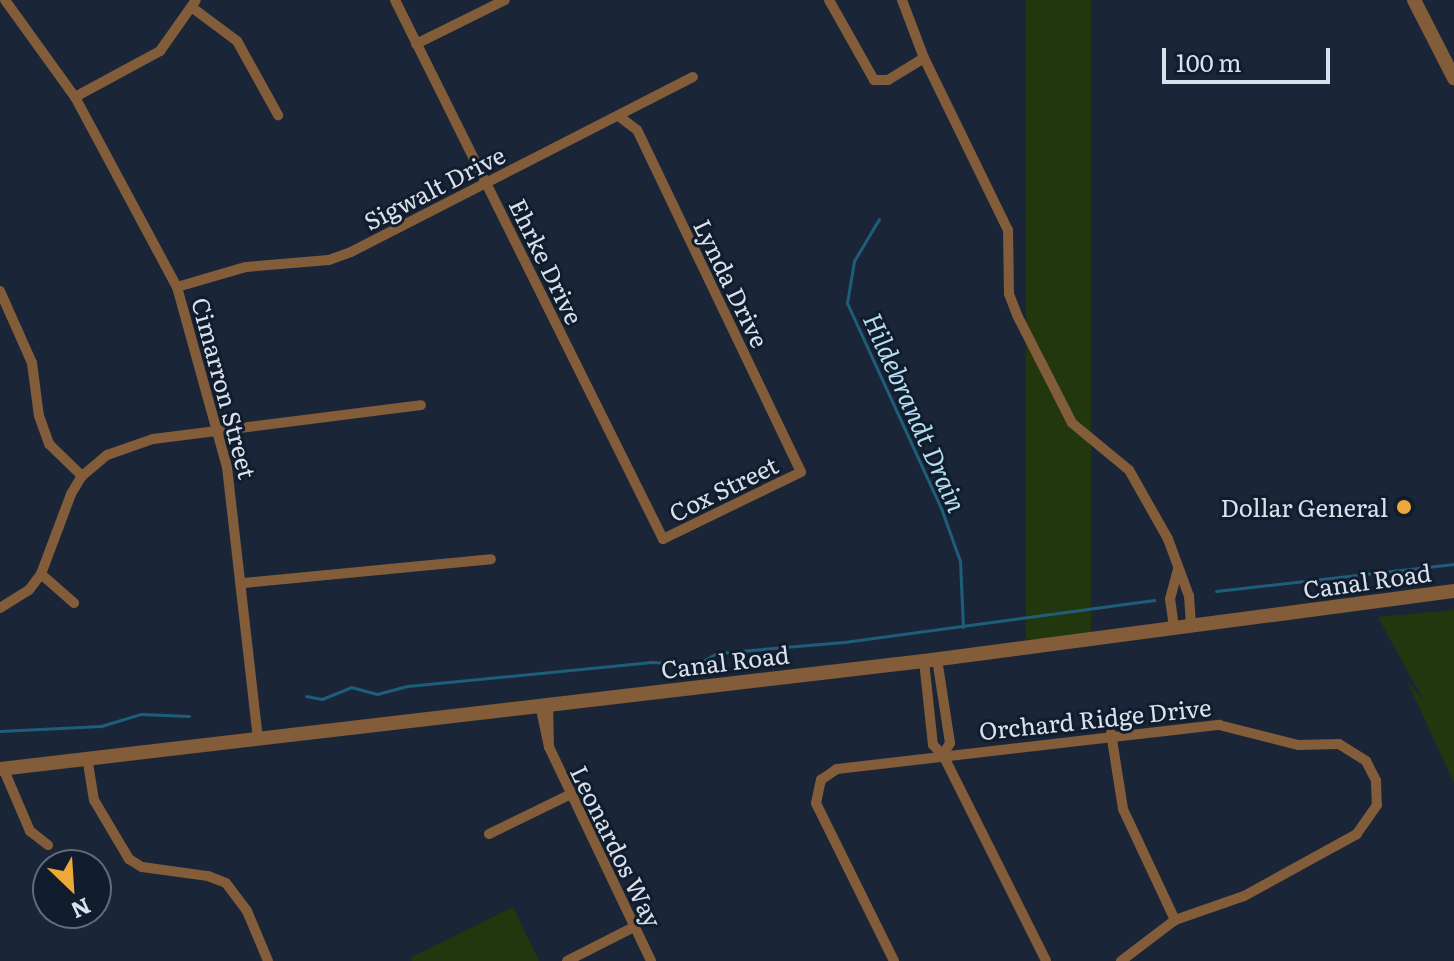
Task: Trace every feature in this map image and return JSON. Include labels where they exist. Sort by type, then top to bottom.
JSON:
[{"type":"street","name":"Cimarron Street","points":[[5,0],[75,97],[177,287],[220,432],[244,583],[258,737]]},
{"type":"street","name":"Ehrke Drive","points":[[395,0],[663,539]]},
{"type":"street","points":[[416,44],[505,0]]},
{"type":"street","points":[[829,0],[874,80],[888,80],[924,58]]},
{"type":"street","points":[[902,0],[924,58],[1008,230],[1009,294],[1017,315],[1072,423],[1129,470],[1168,539],[1189,596],[1191,624]]},
{"type":"street","points":[[1414,0],[1454,78]]},
{"type":"street","points":[[75,97],[145,62],[172,39],[195,4],[237,41],[278,115]]},
{"type":"street","name":"Sigwalt Drive","points":[[177,287],[246,267],[329,260],[620,117],[693,77]]},
{"type":"street","name":"Lynda Drive","points":[[620,117],[637,130],[801,472]]},
{"type":"street","points":[[0,291],[32,363],[39,416],[49,444],[82,476]]},
{"type":"street","points":[[0,608],[29,590],[41,574],[57,523],[82,476],[107,455],[139,442],[421,405]]},
{"type":"street","name":"Cox Street","points":[[663,539],[801,472]]},
{"type":"street","points":[[244,583],[491,559]]},
{"type":"street","points":[[1174,627],[1170,599],[1178,569]]},
{"type":"street","points":[[41,574],[74,603]]},
{"type":"street","name":"Canal Road","points":[[2,768],[930,660],[1454,591]]},
{"type":"street","points":[[930,660],[950,743],[943,755]]},
{"type":"street","points":[[930,660],[933,745],[943,755],[1046,961]]},
{"type":"street","name":"Leonardos Way","points":[[544,705],[549,747],[569,795],[651,961]]},
{"type":"street","name":"Orchard Ridge Drive","points":[[894,961],[818,808],[816,793],[824,776],[843,767],[1111,733],[1229,725],[1298,745],[1339,744],[1370,767],[1377,805],[1369,822],[1351,839],[1244,896],[1175,920]]},
{"type":"street","points":[[1111,733],[1123,809],[1175,920],[1121,961]]},
{"type":"street","points":[[87,757],[100,806],[135,863],[226,883],[247,911],[268,961]]},
{"type":"street","points":[[2,768],[30,831],[48,845]]},
{"type":"street","points":[[489,834],[569,795]]},
{"type":"street","points":[[567,961],[634,927]]},
{"type":"green space","points":[[1026,0],[1091,0],[1091,639],[1026,639]]},
{"type":"green space","points":[[1454,610],[1454,783],[1407,681],[1424,701],[1378,617]]},
{"type":"green space","points":[[513,907],[539,961],[412,961],[410,958]]},
{"type":"waterway","name":"Hildebrandt Drain","points":[[879,219],[854,261],[847,303],[941,508],[960,561],[963,627]]},
{"type":"waterway","points":[[1216,591],[1454,564]]},
{"type":"waterway","points":[[306,696],[322,699],[351,687],[377,694],[407,686],[652,662],[696,665],[717,653],[844,642],[1154,600]]},
{"type":"waterway","points":[[0,731],[101,726],[141,714],[189,716]]},
{"type":"place","name":"Dollar General","points":[[1404,507]]}]
